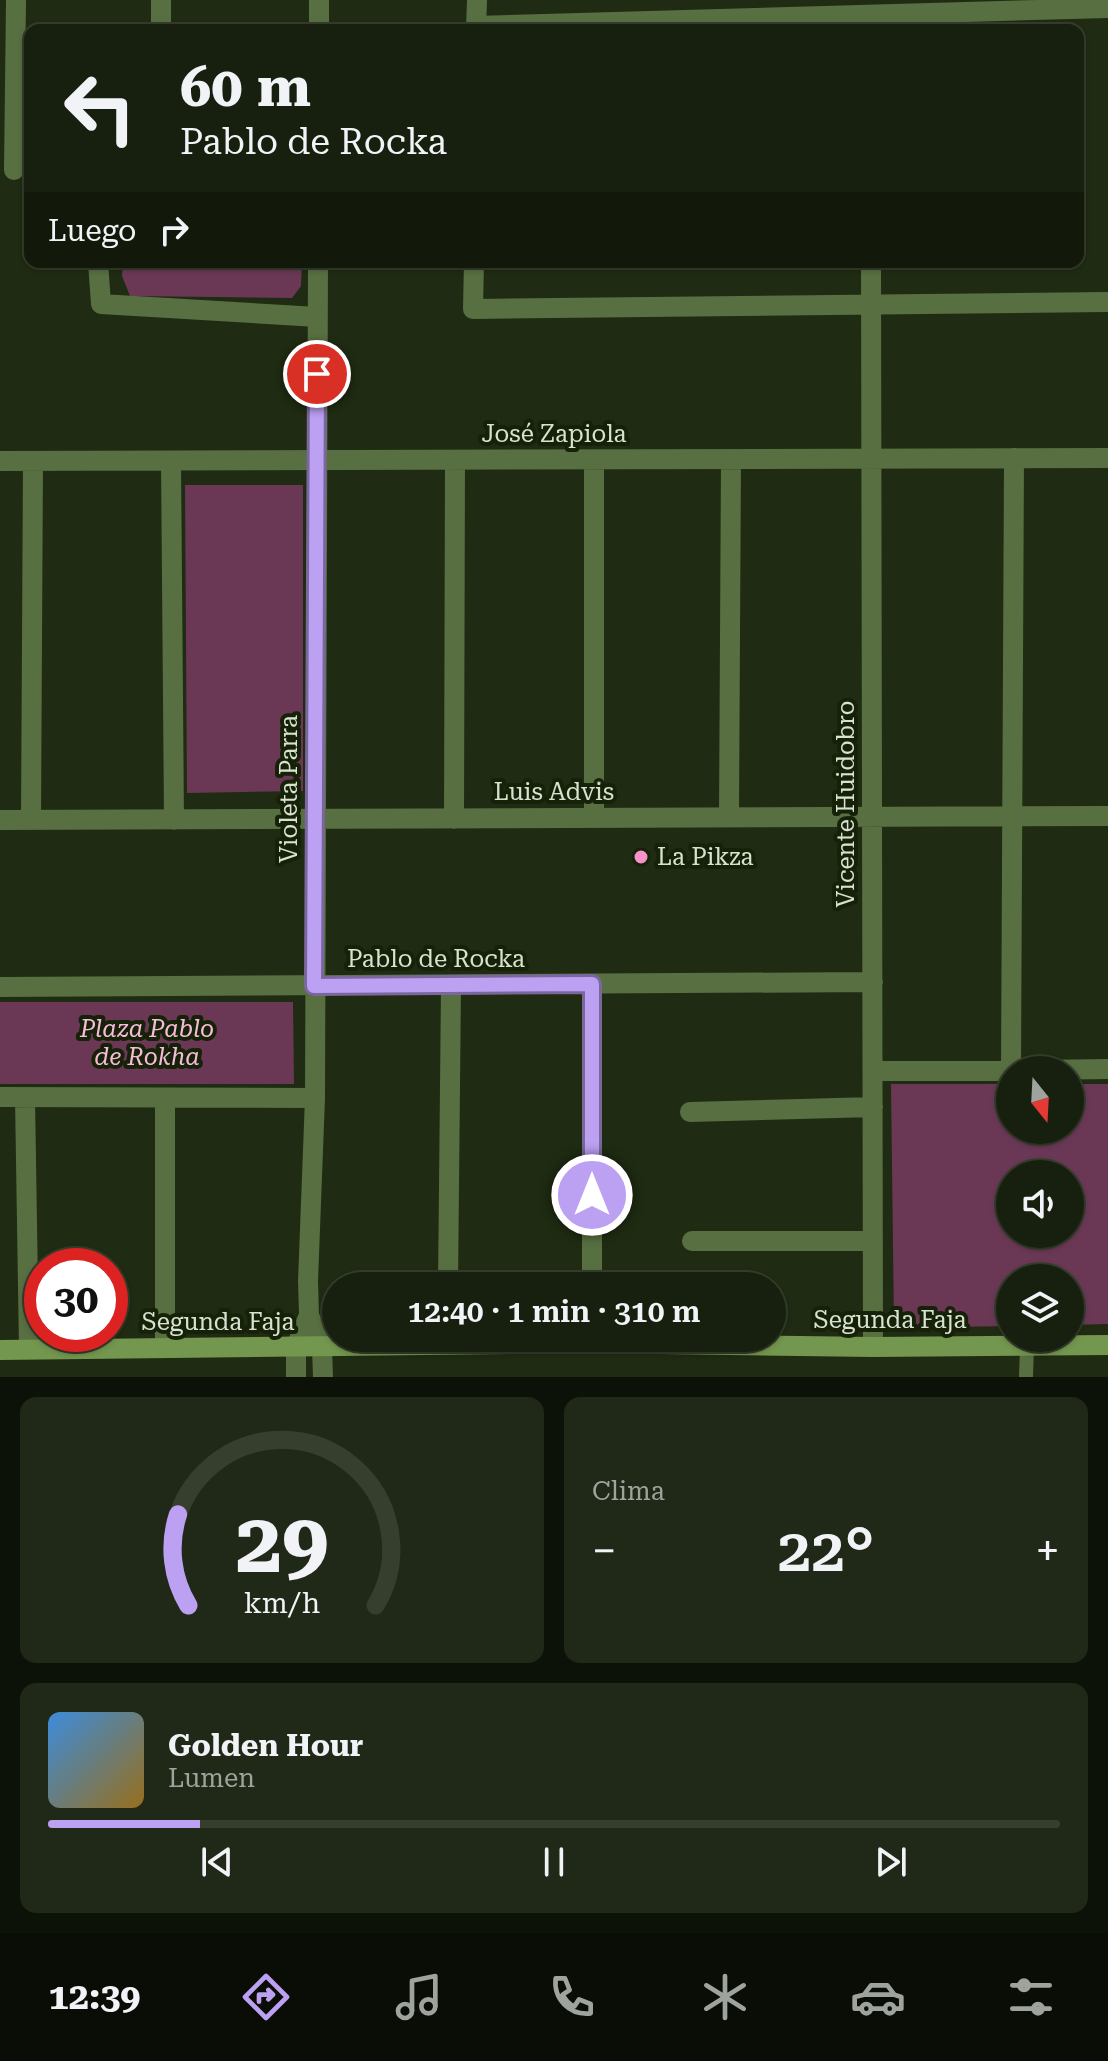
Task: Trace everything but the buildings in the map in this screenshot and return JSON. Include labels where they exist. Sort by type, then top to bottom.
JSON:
[{"type":"main road","name":"Segunda Faja","points":[[786,1345],[996,1346]]},
{"type":"main road","name":"Segunda Faja","points":[[1084,1345],[1108,1345]]},
{"type":"main road","name":"Segunda Faja","points":[[128,1348],[322,1347]]},
{"type":"main road","name":"Segunda Faja","points":[[0,1350],[24,1349]]},
{"type":"street","points":[[15,170],[16,0]]},
{"type":"street","points":[[161,0],[161,24]]},
{"type":"street","points":[[319,0],[319,24]]},
{"type":"street","points":[[476,24],[477,0]]},
{"type":"street","points":[[598,24],[1108,8]]},
{"type":"street","points":[[98,268],[101,304],[317,317]]},
{"type":"street","name":"Violeta Parra","points":[[309,1315],[315,1098],[318,268]]},
{"type":"street","points":[[474,268],[473,309],[1108,302]]},
{"type":"street","name":"Vicente Huidobro","points":[[871,268],[873,1347]]},
{"type":"street","points":[[1010,1056],[1014,458]]},
{"type":"street","name":"José Zapiola","points":[[0,461],[1108,458]]},
{"type":"street","points":[[729,817],[731,459]]},
{"type":"street","points":[[454,819],[455,460]]},
{"type":"street","points":[[594,460],[594,818]]},
{"type":"street","points":[[31,820],[33,461]]},
{"type":"street","points":[[171,461],[174,820]]},
{"type":"street","name":"Luis Advis","points":[[0,820],[1108,816]]},
{"type":"street","name":"Pablo de Rocka","points":[[0,987],[873,982]]},
{"type":"street","points":[[592,984],[592,1272]]},
{"type":"street","points":[[448,1272],[451,986]]},
{"type":"street","points":[[1084,1069],[1108,1069]]},
{"type":"street","points":[[873,1071],[996,1070]]},
{"type":"street","points":[[0,1097],[315,1098]]},
{"type":"street","points":[[25,1097],[27,1248]]},
{"type":"street","points":[[165,1098],[165,1348]]},
{"type":"street","points":[[690,1112],[873,1107]]},
{"type":"street","points":[[692,1241],[873,1241]]},
{"type":"street","points":[[309,1315],[322,1347]]},
{"type":"street","points":[[296,1377],[296,1347],[309,1315]]},
{"type":"street","points":[[322,1352],[323,1377]]},
{"type":"lane","points":[[1026,1377],[1027,1352]]},
{"type":"green space","points":[[123,268],[302,268],[301,286],[292,298],[130,296],[122,276]]},
{"type":"green space","points":[[185,485],[303,485],[303,791],[187,793]]},
{"type":"green space","name":"Plaza Pablo de Rokha","points":[[0,1002],[293,1002],[294,1084],[0,1084]]},
{"type":"green space","points":[[891,1084],[996,1084],[996,1144],[1084,1144],[1084,1084],[1108,1084],[1108,1324],[1084,1325],[1084,1264],[996,1264],[996,1326],[894,1328]]},
{"type":"place","name":"La Pikza","points":[[641,857]]},
{"type":"route","points":[[317,374],[314,986],[592,984],[592,1195]]}]
